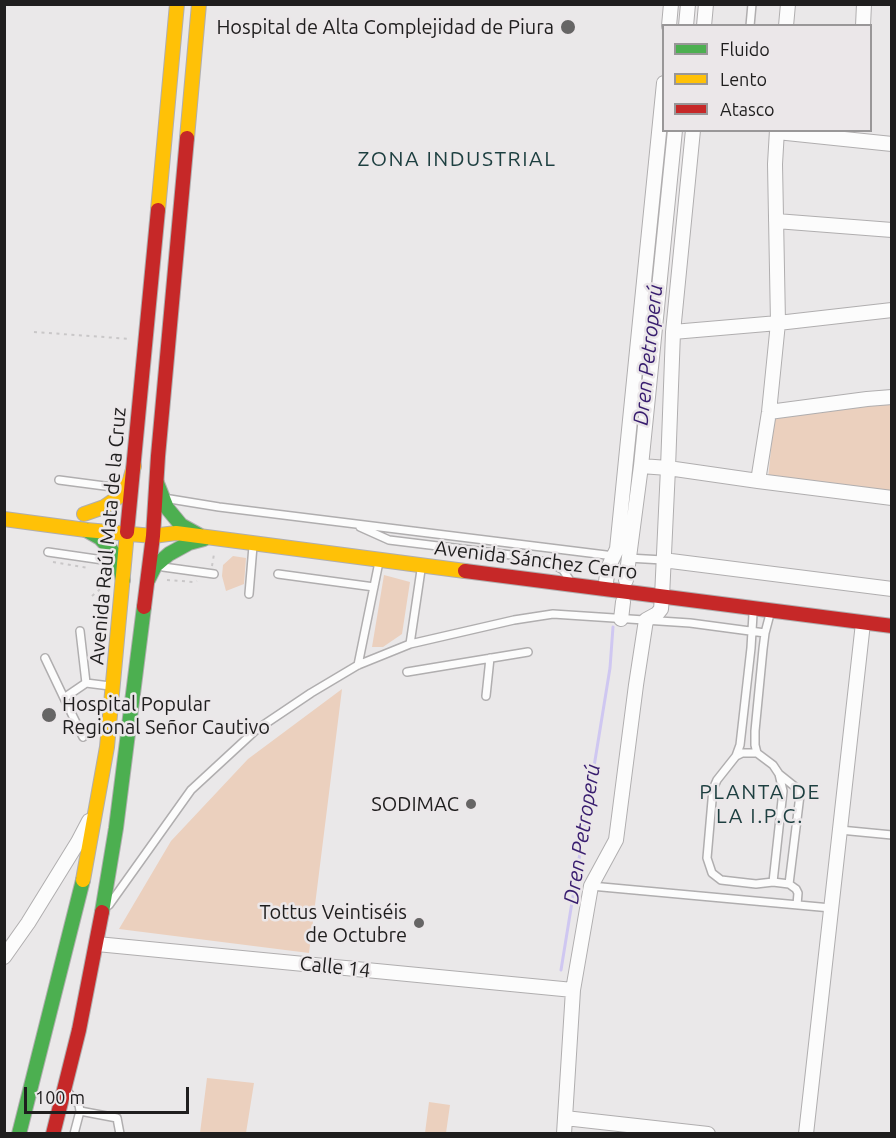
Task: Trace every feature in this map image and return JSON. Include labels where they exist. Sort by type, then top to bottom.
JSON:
[{"type":"main road","name":"Avenida Raúl Mata de la Cruz","points":[[18,1134],[85,870],[107,747],[123,580],[120,522],[134,466],[177,4]]},
{"type":"main road","name":"Avenida Raúl Mata de la Cruz","points":[[54,1134],[97,944],[116,828],[134,692],[154,530],[158,456],[200,4]]},
{"type":"main road","points":[[125,489],[134,466]]},
{"type":"main road","points":[[157,483],[167,508],[182,525],[206,537]]},
{"type":"main road","name":"Avenida Sánchez Cerro","points":[[125,489],[120,496],[97,510],[79,513],[154,530],[891,626]]},
{"type":"main road","name":"Avenida Sánchez Cerro","points":[[4,519],[86,530],[120,522]]},
{"type":"main road","points":[[86,530],[107,544],[118,562],[123,580]]},
{"type":"main road","points":[[148,580],[155,566],[178,548],[206,537]]},
{"type":"main road","points":[[114,669],[120,650],[128,644],[135,671],[134,692]]},
{"type":"street","points":[[669,24],[671,4]]},
{"type":"street","points":[[686,24],[688,4]]},
{"type":"street","points":[[704,24],[706,4]]},
{"type":"street","points":[[786,24],[788,4]]},
{"type":"street","points":[[863,24],[864,4]]},
{"type":"street","points":[[605,589],[608,568],[617,549],[662,93]]},
{"type":"street","points":[[626,580],[641,466],[675,132]]},
{"type":"street","points":[[564,1134],[573,990],[591,886],[616,840],[646,620],[657,614],[662,597],[673,332],[693,132]]},
{"type":"street","points":[[758,481],[769,412],[778,323],[775,164],[777,132]]},
{"type":"street","points":[[796,132],[853,135],[891,144]]},
{"type":"street","points":[[776,221],[891,230]]},
{"type":"street","points":[[673,332],[891,310]]},
{"type":"street","points":[[769,412],[891,397]]},
{"type":"street","points":[[641,466],[891,498]]},
{"type":"street","points":[[663,560],[891,589]]},
{"type":"street","points":[[621,619],[623,602]]},
{"type":"street","points":[[806,1134],[863,623]]},
{"type":"street","points":[[4,957],[28,923],[78,842],[96,808]]},
{"type":"street","name":"Calle 14","points":[[97,944],[573,990]]},
{"type":"street","points":[[565,1118],[708,1134]]},
{"type":"lane","points":[[750,24],[752,4]]},
{"type":"lane","points":[[59,480],[125,489]]},
{"type":"lane","points":[[162,497],[190,503],[351,524],[663,560]]},
{"type":"lane","points":[[351,524],[389,540],[511,555],[551,563],[563,570],[568,576],[570,585]]},
{"type":"lane","points":[[249,594],[253,543]]},
{"type":"lane","points":[[50,553],[118,562]]},
{"type":"lane","points":[[358,665],[379,560]]},
{"type":"lane","points":[[410,644],[421,565]]},
{"type":"lane","points":[[155,566],[212,574]]},
{"type":"lane","points":[[278,574],[374,587]]},
{"type":"lane","points":[[753,609],[753,632],[740,745],[736,756],[717,780],[713,789],[707,858],[712,873],[722,880],[756,884],[773,882],[789,884],[798,893],[797,905]]},
{"type":"lane","points":[[757,753],[755,731],[765,633],[771,611]]},
{"type":"lane","points":[[102,914],[191,790],[256,730],[358,665],[410,644],[504,622],[553,614],[690,623],[765,633]]},
{"type":"lane","points":[[80,631],[86,683]]},
{"type":"lane","points":[[407,672],[528,652]]},
{"type":"lane","points":[[45,658],[83,737]]},
{"type":"lane","points":[[486,696],[490,658]]},
{"type":"lane","points":[[64,698],[86,683],[113,686]]},
{"type":"lane","points":[[736,756],[742,753],[757,753],[799,790],[789,884]]},
{"type":"lane","points":[[773,882],[783,791],[779,774]]},
{"type":"lane","points":[[840,830],[891,835]]},
{"type":"lane","points":[[591,886],[831,908]]},
{"type":"lane","points":[[64,1088],[79,1105],[77,1133]]},
{"type":"lane","points":[[80,1112],[117,1118],[120,1134]]},
{"type":"path","points":[[34,332],[136,339]]},
{"type":"path","points":[[50,553],[53,563],[95,569]]},
{"type":"path","points":[[165,580],[194,582],[212,574]]},
{"type":"path","points":[[92,596],[104,586]]},
{"type":"shaded area","points":[[878,400],[891,401],[891,494],[768,479],[774,419]]},
{"type":"shaded area","points":[[233,556],[246,558],[244,584],[226,591],[222,576],[223,565]]},
{"type":"shaded area","points":[[384,575],[410,582],[402,634],[383,647],[372,647]]},
{"type":"shaded area","points":[[342,689],[309,953],[119,929],[171,841],[248,759]]},
{"type":"shaded area","points":[[207,1078],[254,1083],[246,1133],[200,1133]]},
{"type":"shaded area","points":[[429,1102],[450,1105],[446,1133],[425,1133]]},
{"type":"waterway","name":"Dren Petroperú","points":[[561,970],[610,668],[613,627]]},
{"type":"traffic: fast","points":[[157,483],[167,508],[181,525],[199,535]]},
{"type":"traffic: fast","points":[[86,530],[100,538],[113,552],[119,562],[123,580]]},
{"type":"traffic: fast","points":[[148,580],[155,566],[169,554],[189,543],[204,539]]},
{"type":"traffic: fast","points":[[102,912],[116,828],[144,607]]},
{"type":"traffic: fast","points":[[19,1134],[83,880]]},
{"type":"traffic: slow","points":[[158,210],[177,4]]},
{"type":"traffic: slow","points":[[187,138],[199,4]]},
{"type":"traffic: slow","points":[[84,514],[104,507],[120,496],[130,480],[134,466]]},
{"type":"traffic: slow","points":[[4,519],[153,536],[176,533],[465,571]]},
{"type":"traffic: slow","points":[[83,880],[107,747],[127,532]]},
{"type":"traffic: jam","points":[[144,607],[153,536],[158,456],[187,138]]},
{"type":"traffic: jam","points":[[127,532],[158,210]]},
{"type":"traffic: jam","points":[[465,571],[892,626]]},
{"type":"traffic: jam","points":[[53,1134],[79,1030],[102,912]]},
{"type":"place","name":"Hospital de Alta Complejidad de Piura","points":[[568,27]]},
{"type":"place","name":"Hospital Popular Regional Señor Cautivo","points":[[49,715]]},
{"type":"place","name":"SODIMAC","points":[[471,804]]},
{"type":"place","name":"Tottus Veintiséis de Octubre","points":[[419,923]]},
{"type":"district","name":"ZONA INDUSTRIAL","points":[[457,159]]},
{"type":"district","name":"PLANTA DE LA I.P.C.","points":[[760,804]]}]
